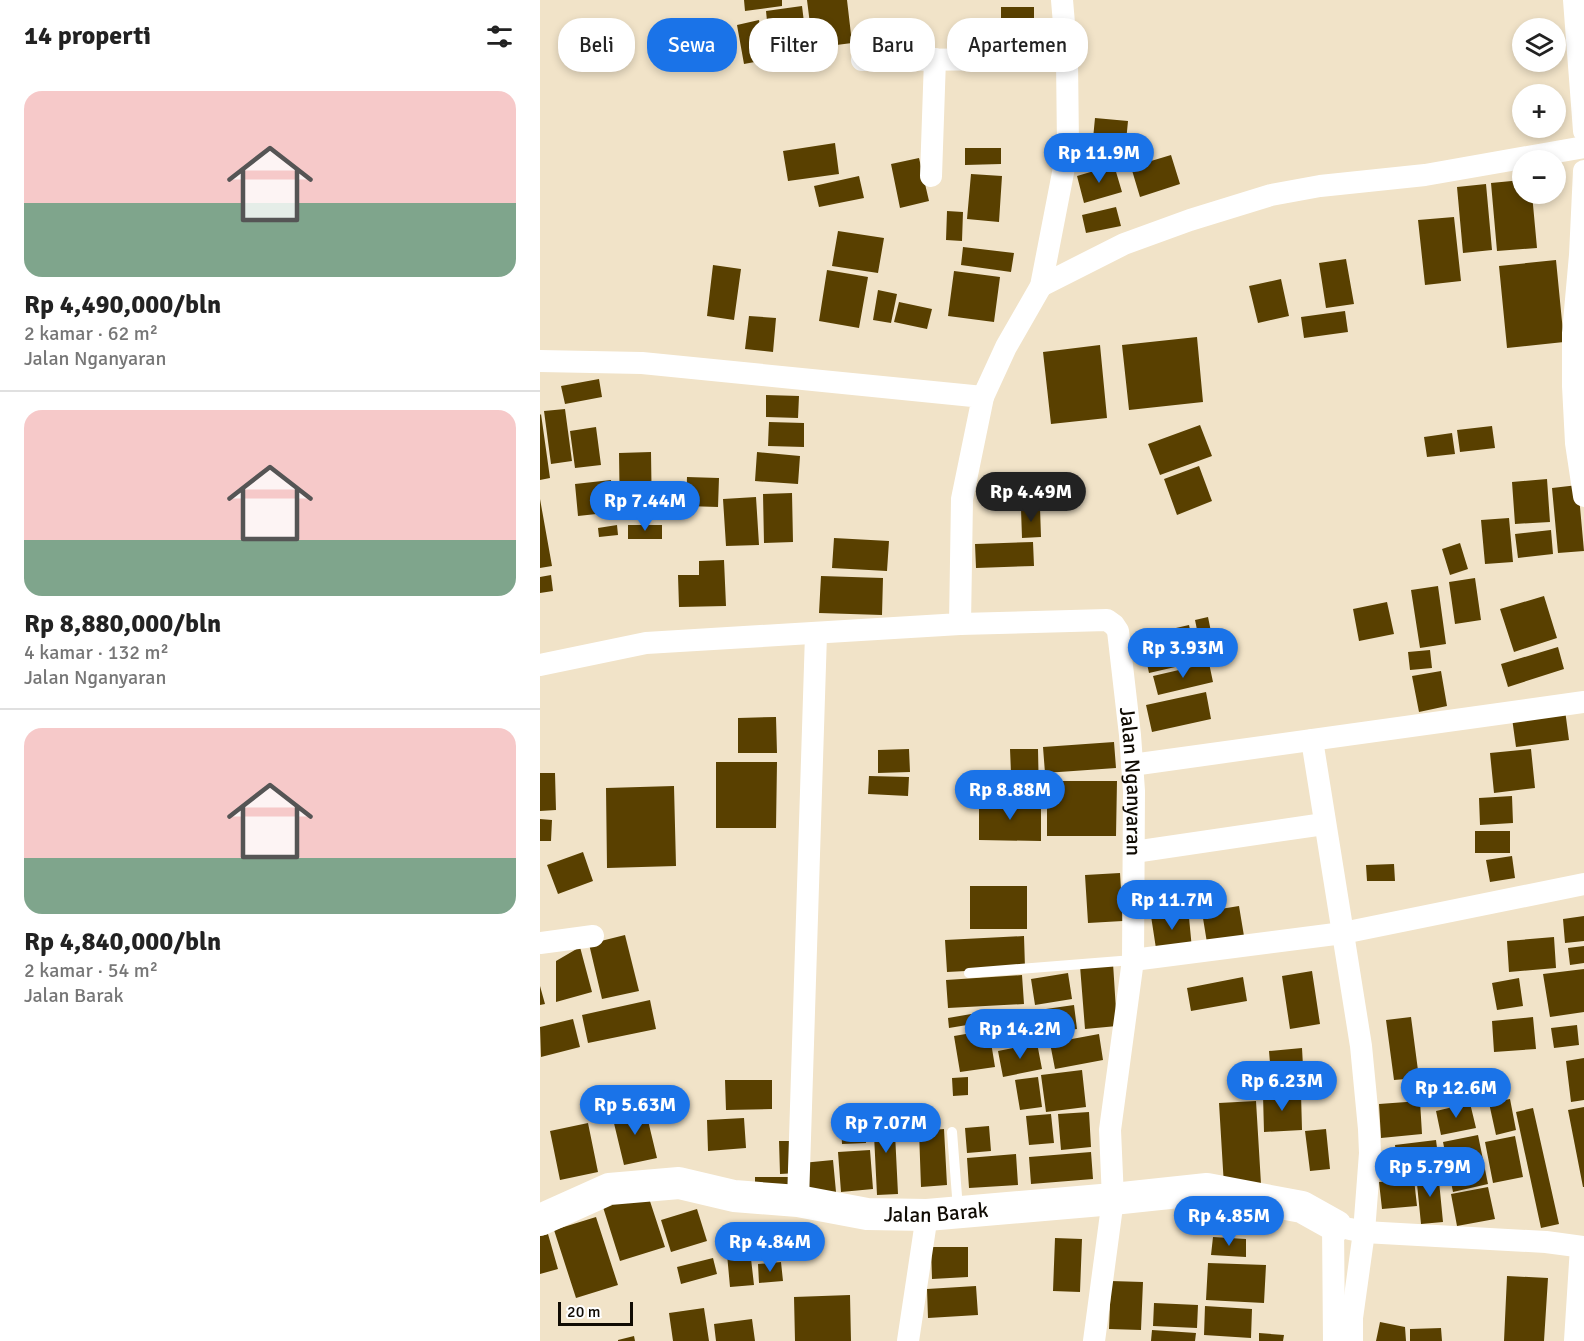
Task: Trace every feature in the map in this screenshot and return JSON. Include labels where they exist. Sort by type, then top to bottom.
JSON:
[{"type":"street","points":[[1062,0],[1064,18]]},
{"type":"street","points":[[1574,0],[1584,131]]},
{"type":"street","points":[[935,59],[947,59]]},
{"type":"street","points":[[931,176],[935,72]]},
{"type":"street","points":[[960,624],[962,499],[983,397],[1006,347],[1041,286],[1068,147],[1067,72]]},
{"type":"street","points":[[1041,286],[1124,244],[1190,220],[1271,195],[1320,186],[1425,175],[1584,147]]},
{"type":"street","points":[[1584,171],[1573,333],[1579,406],[1576,443],[1584,496]]},
{"type":"street","points":[[540,361],[642,363],[983,397]]},
{"type":"street","name":"Jalan Nganyaran","points":[[540,665],[645,643],[960,624],[1107,620],[1114,625],[1118,631],[1124,675],[1134,791],[1133,960],[1110,1130],[1113,1199],[1094,1341]]},
{"type":"street","points":[[798,1201],[816,634]]},
{"type":"street","points":[[1132,765],[1584,702]]},
{"type":"street","points":[[1312,740],[1361,1046],[1370,1153],[1347,1228],[1334,1341]]},
{"type":"street","points":[[1134,852],[1324,824]]},
{"type":"street","points":[[1133,960],[1343,933],[1584,884]]},
{"type":"street","points":[[540,943],[593,936]]},
{"type":"street","name":"Jalan Barak","points":[[540,1220],[609,1189],[679,1183],[734,1196],[798,1201],[867,1214],[927,1215],[1207,1189],[1302,1207],[1347,1228]]},
{"type":"street","points":[[908,1341],[927,1215]]},
{"type":"street","points":[[1347,1228],[1546,1242],[1583,1247],[1575,1341]]},
{"type":"street","points":[[1347,1228],[1352,1341]]},
{"type":"lane","points":[[969,973],[1133,960]]},
{"type":"lane","points":[[952,1132],[959,1213]]},
{"type":"building","points":[[744,0],[782,0],[782,6],[745,11]]},
{"type":"building","points":[[807,0],[847,0],[850,43],[838,45],[838,18],[809,18]]},
{"type":"building","points":[[802,6],[803,18],[767,18],[766,11]]},
{"type":"building","points":[[1001,7],[1034,7],[1034,18],[1001,18]]},
{"type":"building","points":[[749,22],[749,63],[744,64],[737,25]]},
{"type":"building","points":[[1095,118],[1128,121],[1125,152],[1092,149]]},
{"type":"building","points":[[835,143],[839,174],[788,181],[783,151]]},
{"type":"building","points":[[965,148],[1001,148],[1001,164],[965,165]]},
{"type":"building","points":[[1171,155],[1180,184],[1140,197],[1131,167]]},
{"type":"building","points":[[919,158],[929,201],[900,208],[891,164]]},
{"type":"building","points":[[1114,165],[1122,192],[1084,203],[1077,176]]},
{"type":"building","points":[[971,174],[1002,176],[999,222],[967,219]]},
{"type":"building","points":[[859,176],[864,198],[819,207],[814,186]]},
{"type":"building","points":[[1512,181],[1512,204],[1533,204],[1537,248],[1497,251],[1491,183]]},
{"type":"building","points":[[1486,184],[1492,250],[1463,253],[1457,187]]},
{"type":"building","points":[[1116,207],[1121,226],[1086,233],[1082,215]]},
{"type":"building","points":[[947,211],[963,212],[962,241],[946,240]]},
{"type":"building","points":[[1454,217],[1461,281],[1425,285],[1418,220]]},
{"type":"building","points":[[838,231],[884,238],[878,273],[832,266]]},
{"type":"building","points":[[963,247],[1014,253],[1011,272],[961,265]]},
{"type":"building","points":[[1346,259],[1354,304],[1326,308],[1319,263]]},
{"type":"building","points":[[1556,260],[1564,342],[1507,348],[1499,266]]},
{"type":"building","points":[[713,265],[741,269],[734,320],[707,316]]},
{"type":"building","points":[[827,270],[868,277],[859,328],[819,321]]},
{"type":"building","points":[[954,271],[1000,277],[994,322],[948,316]]},
{"type":"building","points":[[1281,279],[1289,316],[1258,323],[1249,286]]},
{"type":"building","points":[[878,290],[897,294],[891,323],[873,320]]},
{"type":"building","points":[[899,302],[932,309],[927,329],[894,322]]},
{"type":"building","points":[[1345,311],[1348,332],[1304,338],[1301,317]]},
{"type":"building","points":[[749,316],[776,318],[773,352],[745,349]]},
{"type":"building","points":[[1197,337],[1203,402],[1129,410],[1122,345]]},
{"type":"building","points":[[1100,345],[1107,418],[1051,424],[1043,352]]},
{"type":"building","points":[[599,379],[602,397],[565,404],[561,386]]},
{"type":"building","points":[[766,395],[799,396],[798,418],[766,417]]},
{"type":"building","points":[[565,409],[572,461],[551,464],[544,411]]},
{"type":"building","points":[[540,415],[550,478],[540,480]]},
{"type":"building","points":[[769,422],[804,423],[804,447],[768,446]]},
{"type":"building","points":[[1200,425],[1212,456],[1160,475],[1148,444]]},
{"type":"building","points":[[1492,426],[1495,448],[1460,452],[1457,430]]},
{"type":"building","points":[[596,427],[601,465],[575,468],[570,431]]},
{"type":"building","points":[[1452,433],[1455,454],[1427,457],[1424,437]]},
{"type":"building","points":[[651,452],[652,520],[620,520],[619,453]]},
{"type":"building","points":[[757,452],[800,456],[798,484],[755,481]]},
{"type":"building","points":[[1199,466],[1212,501],[1177,515],[1164,479]]},
{"type":"building","points":[[687,477],[719,478],[718,507],[686,506]]},
{"type":"building","points":[[1547,479],[1550,522],[1515,524],[1512,482]]},
{"type":"building","points":[[611,480],[615,512],[578,516],[575,484]]},
{"type":"building","points":[[1578,485],[1584,551],[1558,553],[1552,488]]},
{"type":"building","points":[[792,493],[793,542],[764,543],[763,494]]},
{"type":"building","points":[[756,497],[759,545],[726,546],[723,499]]},
{"type":"building","points":[[540,499],[552,566],[540,568]]},
{"type":"building","points":[[1040,508],[1041,537],[1022,538],[1021,509]]},
{"type":"building","points":[[1509,518],[1513,562],[1485,564],[1481,520]]},
{"type":"building","points":[[617,525],[618,535],[599,537],[598,528]]},
{"type":"building","points":[[628,525],[662,525],[662,539],[628,539]]},
{"type":"building","points":[[1551,530],[1553,554],[1518,558],[1515,534]]},
{"type":"building","points":[[834,538],[889,541],[887,571],[832,568]]},
{"type":"building","points":[[1033,542],[1034,566],[976,568],[975,544]]},
{"type":"building","points":[[1460,543],[1468,569],[1450,575],[1442,549]]},
{"type":"building","points":[[724,560],[726,606],[679,607],[678,575],[699,575],[699,561]]},
{"type":"building","points":[[551,575],[553,591],[540,593],[540,577]]},
{"type":"building","points":[[821,576],[883,578],[882,615],[819,613]]},
{"type":"building","points":[[1475,578],[1481,620],[1455,624],[1449,582]]},
{"type":"building","points":[[1438,586],[1446,644],[1420,648],[1411,590]]},
{"type":"building","points":[[1544,596],[1557,638],[1514,652],[1500,609]]},
{"type":"building","points":[[1387,602],[1394,634],[1359,641],[1353,609]]},
{"type":"building","points":[[1208,617],[1216,656],[1203,659],[1195,620]]},
{"type":"building","points":[[1189,625],[1197,662],[1149,673],[1141,636]]},
{"type":"building","points":[[1558,647],[1564,669],[1508,687],[1501,664]]},
{"type":"building","points":[[1430,650],[1432,668],[1410,670],[1408,652]]},
{"type":"building","points":[[1209,663],[1213,682],[1158,695],[1153,676]]},
{"type":"building","points":[[1441,671],[1447,706],[1419,712],[1412,676]]},
{"type":"building","points":[[1206,692],[1211,719],[1152,732],[1146,705]]},
{"type":"building","points":[[1565,710],[1569,740],[1516,747],[1512,718]]},
{"type":"building","points":[[776,717],[777,753],[738,753],[738,718]]},
{"type":"building","points":[[1114,742],[1116,768],[1045,773],[1043,747]]},
{"type":"building","points":[[909,749],[910,772],[878,773],[878,750]]},
{"type":"building","points":[[1010,749],[1038,749],[1039,798],[986,799],[985,773],[1011,773]]},
{"type":"building","points":[[1531,749],[1535,788],[1494,793],[1490,753]]},
{"type":"building","points":[[716,762],[777,762],[776,828],[716,828]]},
{"type":"building","points":[[540,773],[555,773],[556,810],[540,811]]},
{"type":"building","points":[[869,776],[909,777],[908,796],[868,794]]},
{"type":"building","points":[[1047,781],[1117,781],[1116,836],[1047,836]]},
{"type":"building","points":[[674,786],[676,866],[607,868],[606,788]]},
{"type":"building","points":[[1512,796],[1513,823],[1480,825],[1479,798]]},
{"type":"building","points":[[979,801],[1041,802],[1041,841],[979,840]]},
{"type":"building","points":[[540,819],[552,820],[551,841],[540,841]]},
{"type":"building","points":[[1475,831],[1510,831],[1510,853],[1475,853]]},
{"type":"building","points":[[583,852],[593,881],[558,894],[547,865]]},
{"type":"building","points":[[1512,856],[1515,878],[1490,882],[1486,860]]},
{"type":"building","points":[[1394,864],[1395,881],[1367,881],[1366,865]]},
{"type":"building","points":[[1120,873],[1123,921],[1088,923],[1085,875]]},
{"type":"building","points":[[970,886],[1027,886],[1027,929],[970,929]]},
{"type":"building","points":[[1239,906],[1245,942],[1208,949],[1202,912]]},
{"type":"building","points":[[1188,907],[1192,949],[1157,955],[1151,916]]},
{"type":"building","points":[[1584,916],[1584,941],[1565,943],[1563,919]]},
{"type":"building","points":[[625,935],[639,991],[602,999],[589,944]]},
{"type":"building","points":[[1024,936],[1025,968],[947,972],[945,940]]},
{"type":"building","points":[[1554,937],[1556,968],[1509,972],[1507,941]]},
{"type":"building","points":[[1584,946],[1584,963],[1570,965],[1568,948]]},
{"type":"building","points":[[580,947],[592,992],[556,1002],[556,961]]},
{"type":"building","points":[[1113,963],[1117,1026],[1085,1029],[1080,966]]},
{"type":"building","points":[[1584,969],[1584,1012],[1550,1017],[1543,974]]},
{"type":"building","points":[[1312,971],[1320,1024],[1290,1029],[1282,976]]},
{"type":"building","points":[[1068,973],[1072,999],[1035,1005],[1031,979]]},
{"type":"building","points":[[1022,975],[1024,1004],[948,1008],[946,980]]},
{"type":"building","points":[[1243,977],[1247,1001],[1191,1011],[1187,988]]},
{"type":"building","points":[[1519,978],[1523,1006],[1497,1010],[1492,983]]},
{"type":"building","points":[[540,986],[545,1004],[540,1005]]},
{"type":"building","points":[[650,1000],[656,1029],[588,1043],[582,1015]]},
{"type":"building","points":[[1074,1005],[1077,1029],[1013,1037],[1011,1014]]},
{"type":"building","points":[[977,1013],[979,1023],[949,1028],[948,1018]]},
{"type":"building","points":[[1411,1017],[1419,1078],[1394,1080],[1386,1020]]},
{"type":"building","points":[[1533,1017],[1536,1049],[1494,1052],[1492,1021]]},
{"type":"building","points":[[573,1019],[580,1047],[541,1057],[540,1027]]},
{"type":"building","points":[[1577,1025],[1579,1045],[1554,1048],[1551,1028]]},
{"type":"building","points":[[989,1030],[995,1067],[960,1072],[954,1036]]},
{"type":"building","points":[[1099,1034],[1103,1060],[1055,1069],[1050,1043]]},
{"type":"building","points":[[1037,1043],[1042,1069],[1003,1077],[998,1051]]},
{"type":"building","points":[[1302,1048],[1304,1084],[1272,1087],[1269,1051]]},
{"type":"building","points":[[1584,1058],[1584,1100],[1571,1102],[1566,1061]]},
{"type":"building","points":[[1082,1070],[1086,1107],[1046,1112],[1041,1075]]},
{"type":"building","points":[[968,1077],[968,1095],[953,1096],[952,1078]]},
{"type":"building","points":[[1038,1077],[1042,1107],[1020,1110],[1015,1080]]},
{"type":"building","points":[[725,1080],[772,1080],[772,1109],[726,1110]]},
{"type":"building","points":[[1301,1093],[1302,1130],[1264,1132],[1263,1095]]},
{"type":"building","points":[[1510,1099],[1516,1130],[1496,1135],[1489,1103]]},
{"type":"building","points":[[1256,1101],[1261,1184],[1224,1186],[1219,1103]]},
{"type":"building","points":[[1420,1101],[1422,1134],[1381,1138],[1379,1104]]},
{"type":"building","points":[[1470,1103],[1476,1128],[1441,1135],[1436,1111]]},
{"type":"building","points":[[1584,1107],[1584,1187],[1583,1187],[1568,1110]]},
{"type":"building","points":[[645,1108],[657,1158],[624,1165],[612,1115]]},
{"type":"building","points":[[1533,1108],[1559,1224],[1541,1228],[1516,1112]]},
{"type":"building","points":[[935,1111],[937,1127],[919,1129],[918,1112]]},
{"type":"building","points":[[1089,1112],[1091,1147],[1061,1150],[1058,1114]]},
{"type":"building","points":[[894,1113],[898,1194],[877,1195],[873,1115]]},
{"type":"building","points":[[1051,1114],[1054,1143],[1029,1145],[1026,1116]]},
{"type":"building","points":[[744,1118],[746,1148],[708,1151],[707,1120]]},
{"type":"building","points":[[588,1123],[598,1172],[560,1180],[550,1131]]},
{"type":"building","points":[[865,1123],[866,1143],[842,1144],[841,1124]]},
{"type":"building","points":[[989,1126],[991,1151],[967,1153],[965,1128]]},
{"type":"building","points":[[944,1129],[947,1185],[921,1187],[919,1131]]},
{"type":"building","points":[[1326,1129],[1330,1169],[1310,1171],[1305,1131]]},
{"type":"building","points":[[1478,1135],[1488,1184],[1453,1192],[1443,1142]]},
{"type":"building","points":[[1515,1136],[1523,1177],[1493,1183],[1485,1142]]},
{"type":"building","points":[[1436,1140],[1439,1163],[1397,1168],[1395,1145]]},
{"type":"building","points":[[779,1141],[795,1141],[797,1173],[780,1174]]},
{"type":"building","points":[[870,1150],[873,1189],[841,1192],[838,1152]]},
{"type":"building","points":[[1091,1152],[1093,1179],[1031,1184],[1029,1157]]},
{"type":"building","points":[[1016,1154],[1018,1185],[969,1188],[967,1158]]},
{"type":"building","points":[[833,1160],[836,1192],[805,1195],[802,1163]]},
{"type":"building","points":[[1438,1171],[1443,1222],[1421,1224],[1416,1174]]},
{"type":"building","points":[[755,1177],[791,1177],[791,1191],[755,1192]]},
{"type":"building","points":[[1414,1179],[1417,1206],[1382,1209],[1379,1182]]},
{"type":"building","points":[[1488,1187],[1495,1219],[1457,1226],[1451,1194]]},
{"type":"building","points":[[646,1189],[665,1247],[620,1261],[602,1204]]},
{"type":"building","points":[[697,1209],[707,1241],[671,1252],[661,1220]]},
{"type":"building","points":[[596,1217],[618,1285],[576,1298],[554,1230]]},
{"type":"building","points":[[548,1234],[558,1269],[540,1274],[540,1236]]},
{"type":"building","points":[[1213,1237],[1246,1239],[1246,1257],[1211,1255]]},
{"type":"building","points":[[1055,1238],[1082,1239],[1080,1292],[1053,1291]]},
{"type":"building","points":[[749,1241],[754,1285],[730,1287],[726,1243]]},
{"type":"building","points":[[931,1247],[968,1247],[968,1277],[932,1279]]},
{"type":"building","points":[[713,1258],[717,1274],[681,1284],[677,1267]]},
{"type":"building","points":[[781,1262],[783,1281],[759,1283],[758,1264]]},
{"type":"building","points":[[1208,1263],[1266,1265],[1264,1303],[1206,1300]]},
{"type":"building","points":[[1507,1276],[1548,1278],[1544,1341],[1504,1341]]},
{"type":"building","points":[[1111,1281],[1143,1282],[1141,1330],[1109,1329]]},
{"type":"building","points":[[976,1286],[978,1315],[928,1318],[927,1289]]},
{"type":"building","points":[[850,1295],[851,1341],[795,1341],[794,1297]]},
{"type":"building","points":[[1154,1303],[1198,1305],[1197,1328],[1153,1326]]},
{"type":"building","points":[[1205,1306],[1252,1309],[1251,1338],[1204,1335]]},
{"type":"building","points":[[704,1308],[709,1341],[673,1341],[669,1313]]},
{"type":"building","points":[[752,1319],[755,1341],[716,1341],[714,1324]]},
{"type":"building","points":[[1380,1322],[1405,1327],[1406,1341],[1376,1341]]},
{"type":"building","points":[[1441,1328],[1442,1341],[1410,1341],[1410,1329]]},
{"type":"building","points":[[1152,1330],[1196,1333],[1195,1341],[1151,1341]]},
{"type":"building","points":[[1259,1333],[1284,1335],[1283,1341],[1259,1341]]},
{"type":"building","points":[[634,1336],[635,1341],[618,1341],[618,1340]]}]
